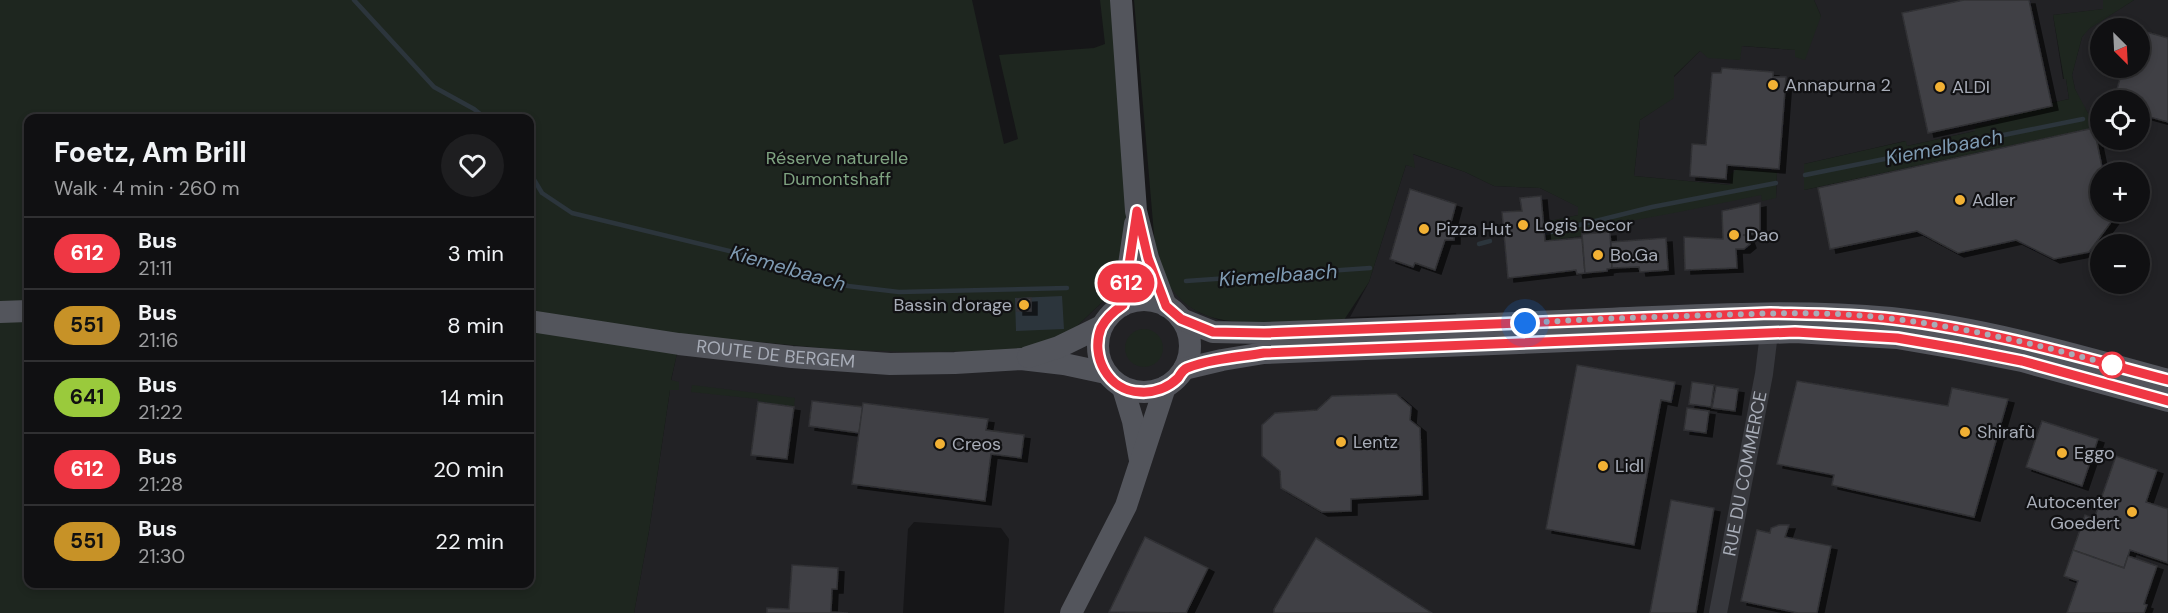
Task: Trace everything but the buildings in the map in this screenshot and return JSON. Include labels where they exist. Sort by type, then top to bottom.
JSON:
[{"type":"main road","points":[[1121,2],[1137,211],[1148,258],[1174,312],[1187,330],[1190,343],[1189,357],[1184,369],[1176,380],[1166,387],[1152,392],[1137,392],[1123,388],[1106,373],[1100,362],[1097,350],[1102,326],[1111,314],[1123,305],[1144,300],[1152,301],[1174,312],[1213,332],[1264,333],[1770,313],[1892,318],[1957,328],[2034,344],[2168,380]]},
{"type":"main road","points":[[1123,305],[1137,211]]},
{"type":"main road","points":[[0,312],[24,311]]},
{"type":"main road","name":"ROUTE DE BERGEM","points":[[534,322],[679,344],[820,360],[901,364],[1021,359],[1064,364],[1106,373]]},
{"type":"main road","name":"ROUTE DE BERGEM","points":[[1021,359],[1059,346],[1102,326]]},
{"type":"main road","points":[[1184,369],[1264,353],[1795,332],[1897,338],[1961,349],[2022,361],[2168,401]]},
{"type":"main road","points":[[1071,613],[1126,506],[1166,387]]},
{"type":"main road","points":[[1123,388],[1133,421],[1140,461]]},
{"type":"street","name":"RUE DU COMMERCE","points":[[1718,613],[1764,374],[1768,333]]},
{"type":"shaded area","points":[[1814,0],[2103,0],[2104,9],[2053,15],[2063,79],[2066,79],[2069,99],[2051,103],[2052,106],[1998,118],[1999,122],[1975,127],[1975,131],[1907,146],[1905,141],[1804,164],[1804,190],[2090,129],[2090,150],[2150,150],[2150,90],[2090,90],[2090,116],[2075,89],[2072,75],[2082,37],[2090,28],[2090,78],[2150,78],[2150,18],[2105,18],[2134,0],[2168,0],[2168,613],[1004,613],[1009,539],[1001,528],[914,522],[908,529],[903,613],[634,613],[670,390],[679,390],[671,381],[679,344],[738,340],[830,349],[1076,327],[1116,289],[1136,211],[1185,303],[1200,313],[1238,324],[1462,350],[1456,313],[1350,317],[1369,282],[1406,165],[1414,167],[1412,154],[1465,172],[1494,186],[1540,188],[1579,207],[1579,215],[1545,222],[1547,241],[1581,236],[1580,230],[1761,194],[1776,198],[1777,172],[1730,185],[1634,176],[1640,120],[1673,98],[1674,77],[1700,51],[1739,60],[1741,46],[1795,50],[1821,16]]},
{"type":"shaded area","points":[[1062,296],[1064,329],[1016,331],[1015,298]]},
{"type":"green space","name":"Réserve naturelle Dumontshaff","points":[[0,0],[972,0],[1004,144],[1018,139],[999,55],[1094,48],[1105,44],[1100,0],[1121,0],[1136,211],[1116,289],[1076,327],[1059,337],[1023,348],[996,351],[910,352],[831,349],[738,340],[679,345],[671,380],[679,382],[679,390],[670,390],[634,613],[0,613]]},
{"type":"green space","points":[[1134,0],[1814,0],[1821,16],[1805,60],[1795,57],[1795,50],[1742,46],[1740,60],[1708,58],[1700,51],[1674,76],[1674,98],[1640,120],[1634,176],[1730,185],[1731,174],[1737,169],[1777,172],[1776,198],[1762,201],[1761,195],[1581,230],[1581,236],[1547,241],[1545,222],[1578,215],[1578,207],[1540,188],[1494,186],[1465,172],[1413,154],[1415,168],[1406,165],[1369,282],[1344,320],[1254,322],[1218,319],[1188,306],[1165,278],[1156,258]]},
{"type":"green space","points":[[2103,0],[2134,0],[2106,18],[2090,18],[2090,28],[2082,37],[2072,75],[2075,89],[2090,116],[2090,129],[1804,190],[1804,164],[1906,141],[1907,146],[1975,131],[1975,127],[1998,122],[1998,118],[2051,106],[2051,103],[2069,99],[2053,15],[2103,9]]},
{"type":"green space","points":[[1144,329],[1158,334],[1163,348],[1158,362],[1144,367],[1130,362],[1125,348],[1130,334]]},
{"type":"green space","points":[[692,385],[795,398],[794,407],[758,402],[758,399],[691,392]]},
{"type":"waterway","name":"Kiemelbaach","points":[[354,0],[434,87],[480,114]]},
{"type":"waterway","name":"Kiemelbaach","points":[[1805,175],[2083,119]]},
{"type":"waterway","name":"Kiemelbaach","points":[[534,180],[542,193],[572,213],[750,256],[848,286],[899,292],[1067,288]]},
{"type":"waterway","name":"Kiemelbaach","points":[[1547,233],[1652,207],[1776,183]]},
{"type":"waterway","name":"Kiemelbaach","points":[[1479,244],[1490,241]]},
{"type":"waterway","name":"Kiemelbaach","points":[[1186,281],[1370,268]]},
{"type":"bus line","name":"612","points":[[2168,380],[2034,344],[1957,328],[1892,318],[1834,314],[1770,313],[1264,333],[1213,332],[1181,319],[1166,306],[1148,258],[1137,211],[1123,305],[1111,314],[1102,326],[1097,350],[1100,362],[1113,382],[1137,392],[1152,392],[1176,380],[1184,369],[1264,353],[1795,332],[1897,338],[1961,349],[2022,361],[2168,401]]},
{"type":"place","name":"Annapurna 2","points":[[1773,85]]},
{"type":"place","name":"ALDI","points":[[1940,87]]},
{"type":"place","name":"Adler","points":[[1960,200]]},
{"type":"place","name":"Logis Decor","points":[[1523,225]]},
{"type":"place","name":"Pizza Hut","points":[[1424,229]]},
{"type":"place","name":"Dao","points":[[1734,235]]},
{"type":"place","name":"Bo.Ga","points":[[1598,255]]},
{"type":"place","name":"Bassin d'orage","points":[[1024,305]]},
{"type":"place","name":"Shirafù","points":[[1965,432]]},
{"type":"place","name":"Lentz","points":[[1341,442]]},
{"type":"place","name":"Creos","points":[[940,444]]},
{"type":"place","name":"Eggo","points":[[2062,453]]},
{"type":"place","name":"Lidl","points":[[1603,466]]},
{"type":"place","name":"Autocenter Goedert","points":[[2132,512]]},
{"type":"route","points":[[1525,323],[1770,313],[1892,318],[1957,328],[2034,344],[2112,365]]}]
